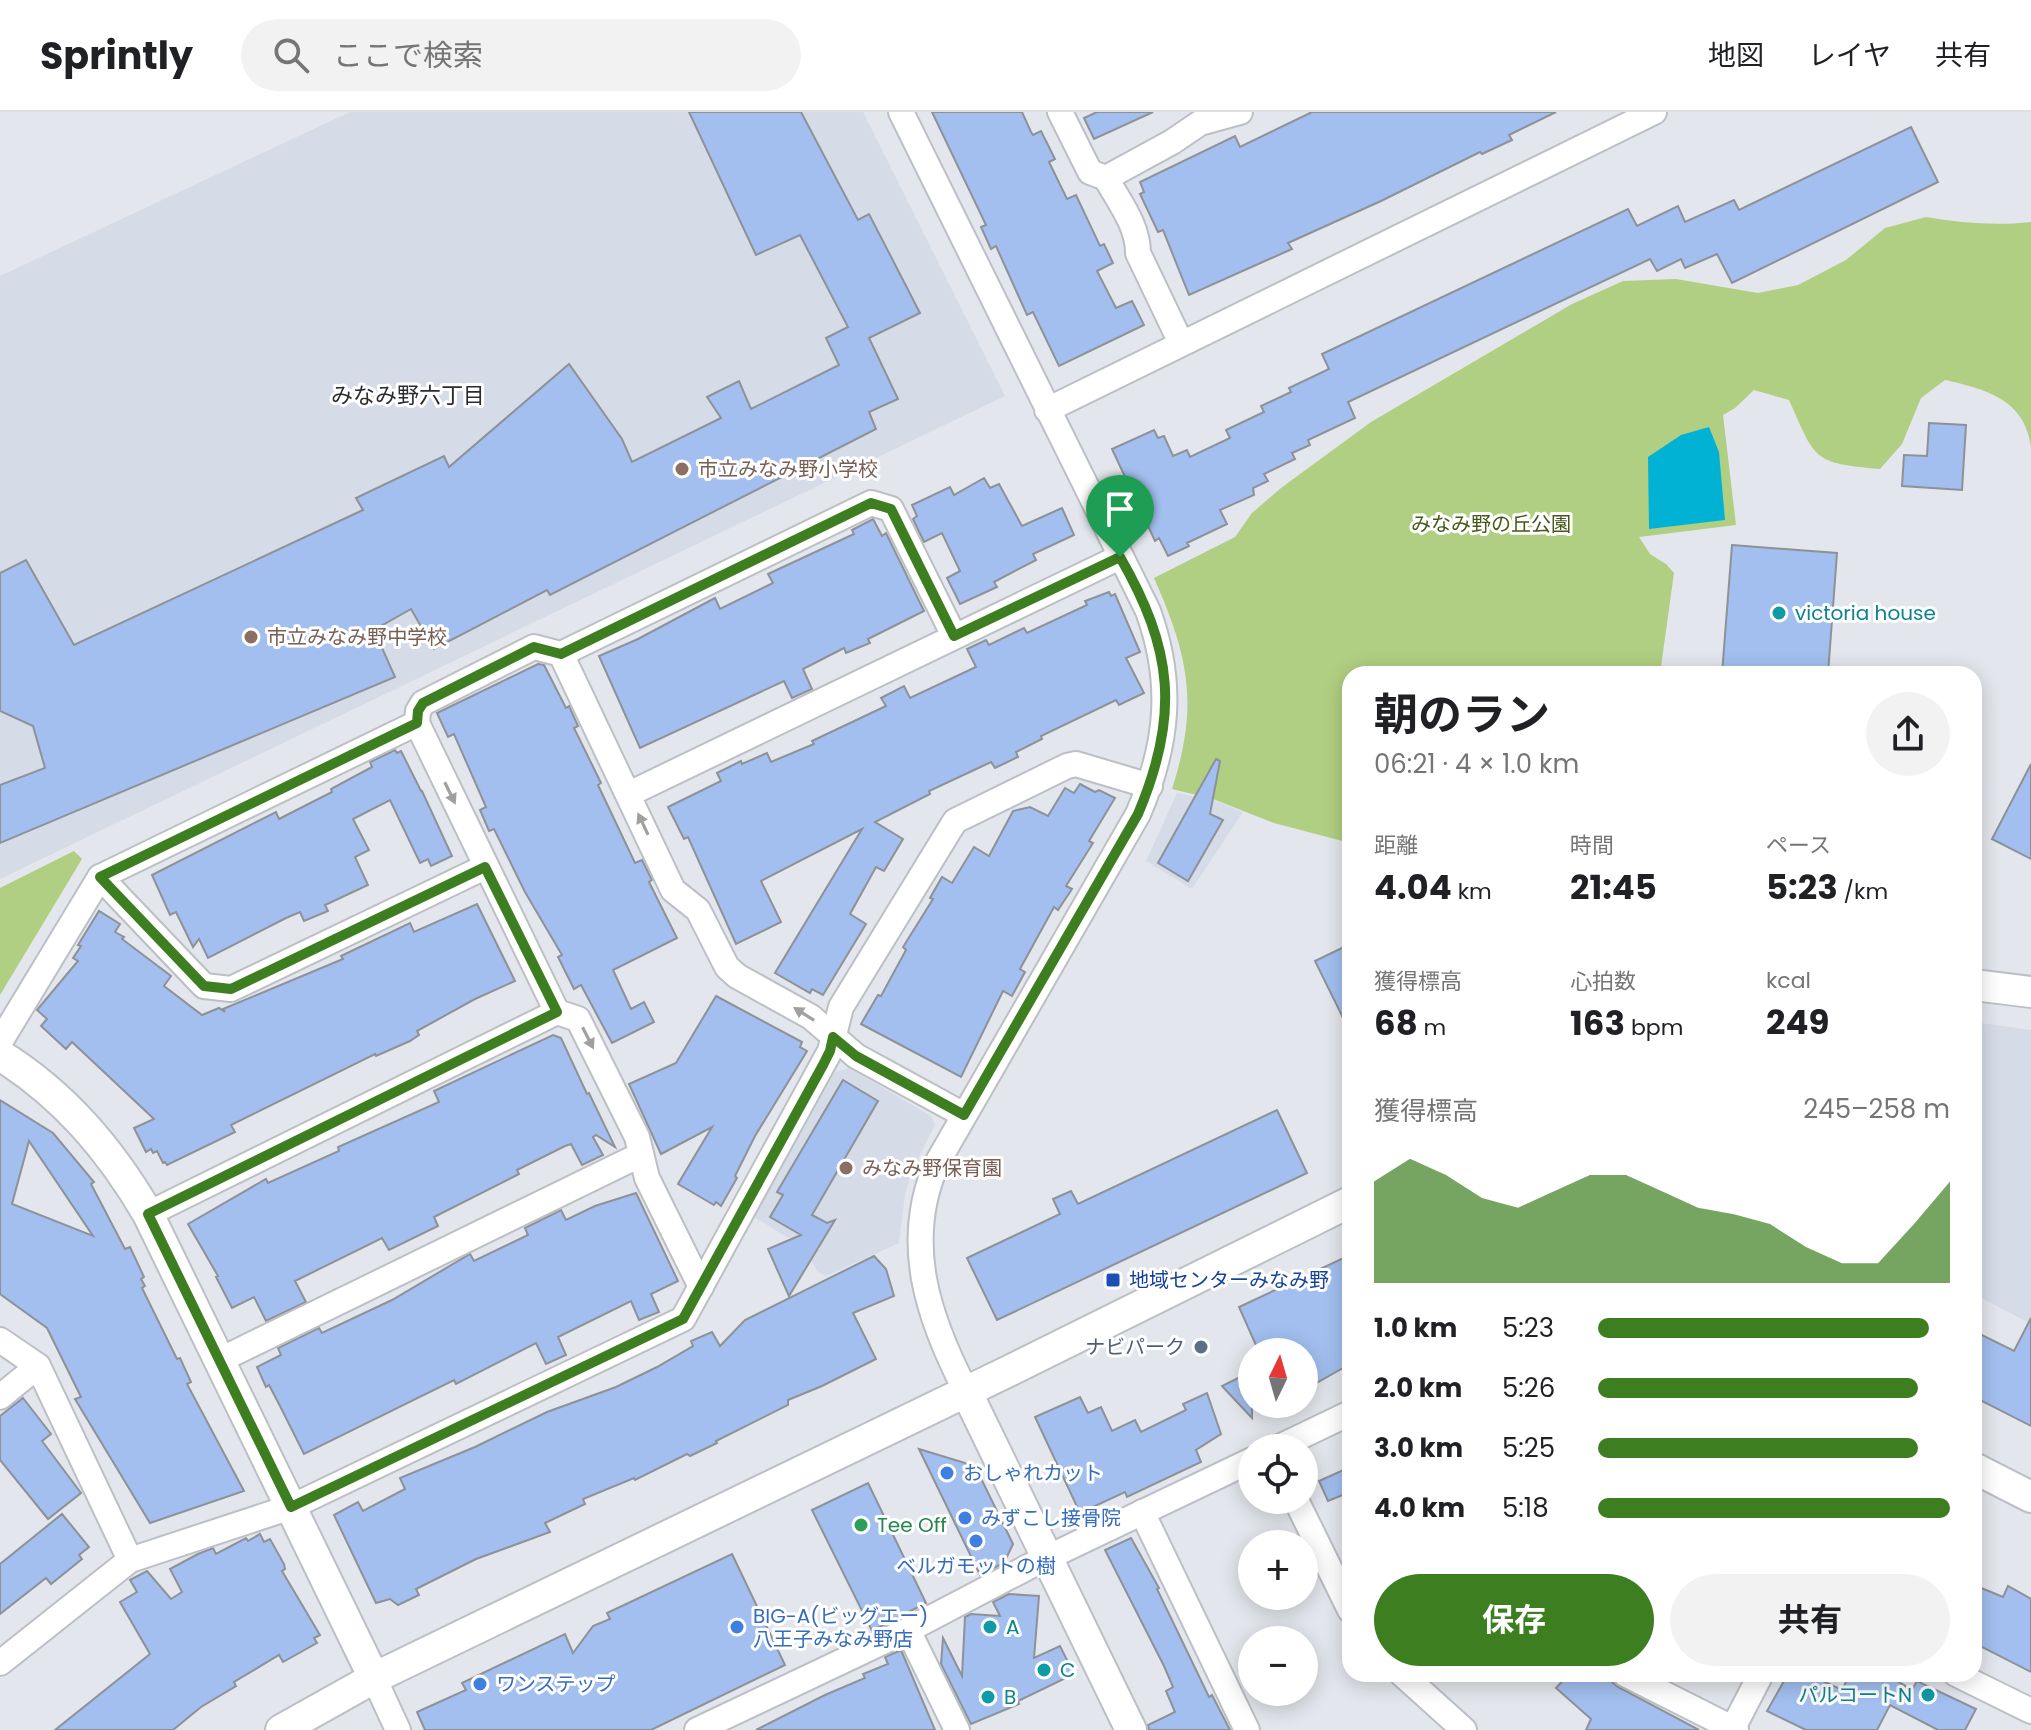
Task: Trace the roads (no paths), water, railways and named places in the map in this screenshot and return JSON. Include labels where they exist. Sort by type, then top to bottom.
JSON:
[{"type":"street","points":[[901,112],[1148,611],[1163,662],[1164,720],[1150,786],[1138,814],[931,1176],[921,1211],[919,1238],[921,1272],[931,1314],[948,1356],[1131,1730]]},
{"type":"street","points":[[1060,112],[1090,172],[1106,178],[1131,220],[1138,239],[1138,253],[1181,343]]},
{"type":"street","points":[[1106,178],[1200,123],[1240,112]]},
{"type":"street","points":[[1047,410],[1654,112]]},
{"type":"street","points":[[557,1012],[417,723],[418,711],[423,703],[534,647],[561,654],[871,503],[891,509],[954,636]]},
{"type":"street","points":[[629,794],[1120,557]]},
{"type":"street","points":[[561,654],[673,890],[698,910],[727,967],[737,976],[811,1017],[856,1056],[964,1115]]},
{"type":"street","points":[[0,1042],[100,877],[417,723]]},
{"type":"street","points":[[0,1663],[130,1560],[291,1507],[683,1319],[823,1065],[830,1051],[841,1007],[955,821],[1076,764],[1150,786]]},
{"type":"street","points":[[100,877],[204,986],[231,989],[485,867]]},
{"type":"street","points":[[1982,986],[2031,992]]},
{"type":"street","points":[[148,1214],[557,1012],[578,1019],[637,1137],[647,1178],[701,1287]]},
{"type":"street","points":[[0,1055],[24,1070],[74,1112],[127,1178],[220,1360],[398,1730]]},
{"type":"street","points":[[220,1360],[640,1155]]},
{"type":"street","points":[[281,1730],[374,1678],[1342,1206]]},
{"type":"street","points":[[0,1340],[38,1366],[130,1560]]},
{"type":"street","points":[[0,1397],[38,1366]]},
{"type":"street","points":[[1306,1434],[1342,1417]]},
{"type":"street","points":[[697,1730],[908,1630],[1047,1558],[1238,1467]]},
{"type":"street","points":[[1982,1472],[2031,1497]]},
{"type":"street","points":[[1142,1512],[1247,1730]]},
{"type":"street","points":[[1303,1514],[1342,1594]]},
{"type":"street","points":[[908,1630],[957,1730]]},
{"type":"street","points":[[1411,1682],[1464,1730]]},
{"type":"street","points":[[1641,1682],[1734,1730],[1757,1682]]},
{"type":"street","points":[[1972,1682],[2031,1711]]},
{"type":"water","points":[[1709,427],[1719,452],[1725,520],[1649,529],[1648,457],[1681,435]]},
{"type":"place","name":"市立みなみ野小学校","points":[[682,469]]},
{"type":"place","name":"victoria house","points":[[1779,613]]},
{"type":"place","name":"市立みなみ野中学校","points":[[251,637]]},
{"type":"place","name":"みなみ野保育園","points":[[846,1168]]},
{"type":"place","name":"地域センターみなみ野","points":[[1113,1280]]},
{"type":"place","name":"ナビパーク","points":[[1201,1347]]},
{"type":"place","name":"おしゃれカット","points":[[947,1473]]},
{"type":"place","name":"みずこし接骨院","points":[[965,1518]]},
{"type":"place","name":"Tee Off","points":[[861,1525]]},
{"type":"place","name":"ベルガモットの樹","points":[[976,1541]]},
{"type":"place","name":"BIG-A(ビッグエー) 八王子みなみ野店","points":[[737,1627]]},
{"type":"place","name":"A","points":[[990,1627]]},
{"type":"place","name":"C","points":[[1044,1670]]},
{"type":"place","name":"ワンステップ","points":[[480,1684]]},
{"type":"place","name":"パルコートN","points":[[1928,1695]]},
{"type":"place","name":"B","points":[[988,1697]]},
{"type":"district","name":"みなみ野六丁目","points":[[408,395]]},
{"type":"park label","name":"みなみ野の丘公園","points":[[1491,524]]}]
